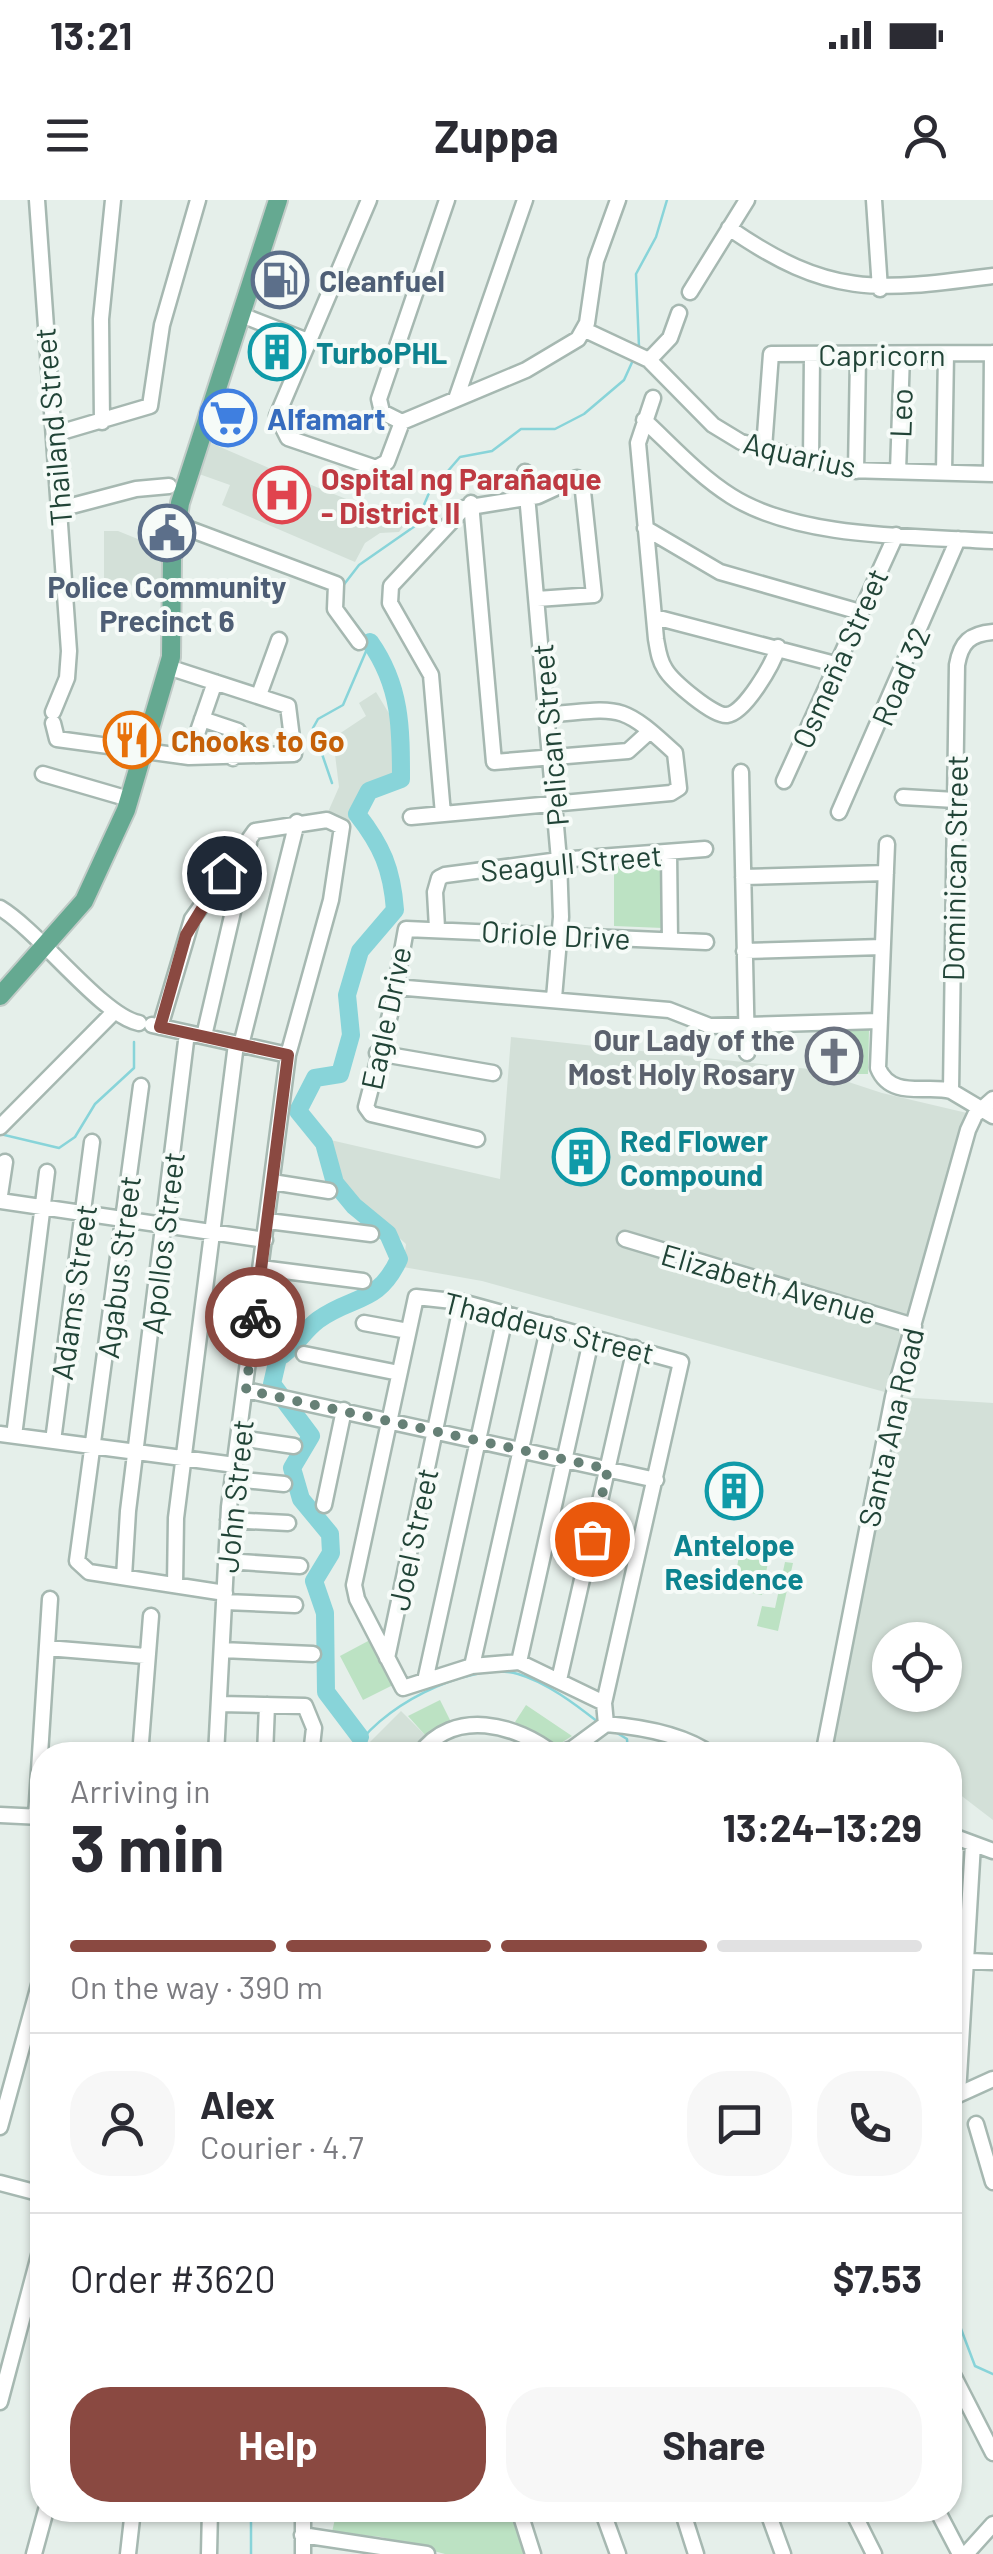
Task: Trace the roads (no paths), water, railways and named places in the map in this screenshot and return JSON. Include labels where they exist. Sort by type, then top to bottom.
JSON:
[{"type":"main road","points":[[0,996],[74,916],[94,884],[129,799],[172,650],[176,524],[244,316],[272,202]]},
{"type":"street","name":"Thailand Street","points":[[37,200],[68,666],[53,718],[56,739],[142,753]]},
{"type":"street","points":[[102,422],[101,319],[113,200]]},
{"type":"street","points":[[54,434],[150,406],[162,325],[198,200]]},
{"type":"street","points":[[368,200],[277,408],[278,424],[288,438],[381,468],[402,422],[556,356],[585,330],[596,261],[618,200]]},
{"type":"street","points":[[402,422],[382,412],[379,399],[446,200]]},
{"type":"street","points":[[456,400],[525,200]]},
{"type":"street","points":[[690,292],[747,200]]},
{"type":"street","points":[[874,200],[880,289]]},
{"type":"street","points":[[729,228],[798,270],[831,282],[880,289],[993,276]]},
{"type":"street","points":[[640,355],[670,338],[679,313]]},
{"type":"street","points":[[244,316],[308,341]]},
{"type":"street","name":"Aquarius","points":[[585,330],[640,355],[722,433],[764,448],[856,470],[992,474]]},
{"type":"street","points":[[992,474],[993,353]]},
{"type":"street","name":"Capricorn","points":[[764,448],[770,354],[993,353]]},
{"type":"street","points":[[944,472],[946,354]]},
{"type":"street","points":[[811,462],[812,355]]},
{"type":"street","name":"Leo","points":[[898,471],[902,355]]},
{"type":"street","points":[[856,470],[858,356]]},
{"type":"street","points":[[653,398],[638,442],[662,666],[678,686],[721,714],[738,710],[770,670],[778,647]]},
{"type":"street","points":[[644,420],[720,488],[745,503],[843,530],[993,541]]},
{"type":"street","name":"Pelican Street","points":[[525,472],[556,805],[559,934],[554,998]]},
{"type":"street","points":[[443,814],[432,675],[389,595],[400,574],[451,518],[472,503],[527,498],[566,480],[580,479],[595,590],[589,596],[537,599]]},
{"type":"street","points":[[60,509],[136,489],[169,486]]},
{"type":"street","points":[[472,503],[494,762],[628,751],[650,731]]},
{"type":"street","points":[[176,524],[336,584],[334,609],[360,642]]},
{"type":"street","points":[[646,528],[720,572],[860,612]]},
{"type":"street","name":"Osmeña Street","points":[[784,782],[834,664],[896,535]]},
{"type":"street","name":"Road 32","points":[[839,812],[848,801],[958,539]]},
{"type":"street","points":[[655,617],[834,664]]},
{"type":"street","name":"Dominican Street","points":[[945,1091],[958,655],[972,635],[993,632]]},
{"type":"street","points":[[259,695],[279,640]]},
{"type":"street","points":[[142,753],[189,758],[294,754],[290,708],[168,667]]},
{"type":"street","points":[[189,758],[216,682]]},
{"type":"street","points":[[411,817],[676,791],[680,778],[676,753],[618,710],[547,714]]},
{"type":"street","points":[[202,719],[238,731],[233,758]]},
{"type":"street","points":[[742,772],[747,1054]]},
{"type":"street","points":[[44,774],[129,799]]},
{"type":"street","points":[[903,797],[955,800]]},
{"type":"street","name":"John Street","points":[[217,1742],[228,1520],[288,1055],[331,900],[342,827],[334,820],[297,822]]},
{"type":"street","points":[[148,1025],[192,919],[250,837],[263,826],[297,822],[238,1044],[176,1518],[175,1585]]},
{"type":"street","points":[[204,1036],[250,837]]},
{"type":"street","points":[[888,844],[878,1068],[884,1080],[907,1089],[945,1091],[990,1108]]},
{"type":"street","name":"Seagull Street","points":[[438,928],[435,892],[439,878],[559,860],[704,850]]},
{"type":"street","points":[[669,852],[670,940]]},
{"type":"street","points":[[743,877],[886,874]]},
{"type":"street","points":[[0,908],[46,944],[114,1012],[148,1025],[288,1055]]},
{"type":"street","name":"Oriole Drive","points":[[406,929],[706,942]]},
{"type":"street","name":"Eagle Drive","points":[[406,929],[366,1107],[371,1114],[477,1139]]},
{"type":"street","points":[[744,951],[882,947]]},
{"type":"street","points":[[395,987],[669,1010],[710,1026],[878,1020]]},
{"type":"street","points":[[0,1127],[114,1012]]},
{"type":"street","name":"Apollos Street","points":[[124,1577],[187,1033]]},
{"type":"street","points":[[378,1053],[492,1072]]},
{"type":"street","name":"Agabus Street","points":[[124,1577],[89,1572],[78,1561],[142,1086]]},
{"type":"street","name":"Santa Ana Road","points":[[825,1742],[864,1537],[914,1326],[968,1130],[990,1108]]},
{"type":"street","name":"Adams Street","points":[[52,1442],[92,1142]]},
{"type":"street","points":[[4,1162],[0,1198],[42,1209],[265,1240]]},
{"type":"street","points":[[48,1172],[7,1435],[184,1459],[284,1484]]},
{"type":"street","points":[[272,1182],[329,1191]]},
{"type":"street","points":[[268,1221],[371,1234]]},
{"type":"street","name":"Elizabeth Avenue","points":[[626,1240],[914,1326]]},
{"type":"street","points":[[261,1268],[363,1282]]},
{"type":"street","name":"Thaddeus Street","points":[[408,1330],[416,1296],[506,1312],[681,1362],[656,1480]]},
{"type":"street","name":"Joel Street","points":[[386,1659],[462,1302]]},
{"type":"street","points":[[426,1681],[506,1312]]},
{"type":"street","points":[[364,1323],[408,1330],[354,1585],[401,1686],[408,1688],[472,1666],[519,1662],[604,1703]]},
{"type":"street","points":[[472,1666],[550,1325]]},
{"type":"street","points":[[519,1662],[592,1336]]},
{"type":"street","points":[[560,1680],[635,1348]]},
{"type":"street","points":[[304,1354],[399,1373]]},
{"type":"street","points":[[246,1390],[656,1480],[604,1703],[606,1724]]},
{"type":"street","points":[[324,1506],[344,1410]]},
{"type":"street","points":[[239,1438],[294,1446]]},
{"type":"street","points":[[228,1520],[288,1523]]},
{"type":"street","points":[[226,1561],[300,1566]]},
{"type":"street","points":[[124,1577],[225,1597],[296,1605]]},
{"type":"street","points":[[43,1742],[50,1599]]},
{"type":"street","points":[[141,1742],[151,1616]]},
{"type":"street","points":[[47,1648],[145,1656]]},
{"type":"street","points":[[222,1650],[314,1654]]},
{"type":"street","points":[[219,1704],[310,1709],[312,1742]]},
{"type":"street","points":[[266,1742],[268,1704]]},
{"type":"street","points":[[606,1724],[670,1742]]},
{"type":"street","points":[[582,1742],[606,1724]]},
{"type":"street","points":[[434,1742],[446,1732],[474,1725],[517,1730],[536,1742]]},
{"type":"street","points":[[0,1815],[30,1817]]},
{"type":"street","points":[[962,1840],[993,1851]]},
{"type":"street","points":[[962,1929],[973,1844]]},
{"type":"street","points":[[962,1960],[993,1962]]},
{"type":"street","points":[[0,2127],[30,2018]]},
{"type":"street","points":[[962,2092],[993,2078]]},
{"type":"street","points":[[976,2124],[993,2181]]},
{"type":"street","points":[[0,2182],[30,2191]]},
{"type":"street","points":[[0,2402],[30,2289]]},
{"type":"street","points":[[962,2392],[993,2453]]},
{"type":"street","points":[[34,2554],[43,2522]]},
{"type":"street","points":[[128,2554],[132,2522]]},
{"type":"street","points":[[209,2554],[210,2522]]},
{"type":"street","points":[[303,2522],[303,2554]]},
{"type":"street","points":[[524,2522],[533,2554]]},
{"type":"street","points":[[606,2522],[618,2554]]},
{"type":"street","points":[[686,2522],[696,2554]]},
{"type":"street","points":[[771,2522],[783,2554]]},
{"type":"street","points":[[858,2522],[874,2554]]},
{"type":"street","points":[[945,2522],[963,2554],[993,2524]]},
{"type":"street","points":[[302,2535],[427,2554]]},
{"type":"waterway","points":[[639,347],[636,274],[656,237],[667,200]]},
{"type":"waterway","points":[[342,587],[359,565],[415,526],[429,493],[460,457],[492,451],[521,429],[555,429],[584,414],[624,380],[634,358]]},
{"type":"waterway","points":[[332,783],[313,728],[318,719],[343,705],[370,642],[341,605]]},
{"type":"waterway","points":[[360,1737],[326,1692],[325,1613],[314,1581],[331,1553],[330,1534],[301,1499],[292,1468],[311,1436],[272,1384],[278,1358],[318,1320],[373,1292],[399,1259],[388,1234],[354,1206],[335,1183],[324,1143],[298,1111],[315,1078],[340,1074],[351,1035],[347,995],[360,951],[395,910],[384,859],[357,814],[369,791],[401,779],[393,691],[370,642]]},
{"type":"waterway","points":[[0,1134],[59,1148],[75,1137],[95,1104],[134,1068],[134,1042]]},
{"type":"waterway","points":[[360,1742],[380,1721],[424,1692],[474,1674],[497,1672],[539,1682],[598,1722]]},
{"type":"waterway","points":[[612,1730],[627,1742]]},
{"type":"waterway","points":[[962,2332],[975,2366],[993,2374]]},
{"type":"waterway","points":[[251,2522],[251,2554]]},
{"type":"place","name":"Cleanfuel","points":[[280,280]]},
{"type":"place","name":"TurboPHL","points":[[277,352]]},
{"type":"place","name":"Alfamart","points":[[228,418]]},
{"type":"place","name":"Ospital ng Parañaque - District II","points":[[282,495]]},
{"type":"place","name":"Police Community Precinct 6","points":[[167,533]]},
{"type":"place","name":"Chooks to Go","points":[[132,740]]},
{"type":"place","name":"Our Lady of the Most Holy Rosary","points":[[834,1056]]},
{"type":"place","name":"Red Flower Compound","points":[[581,1157]]},
{"type":"place","name":"Antelope Residence","points":[[734,1491]]}]
